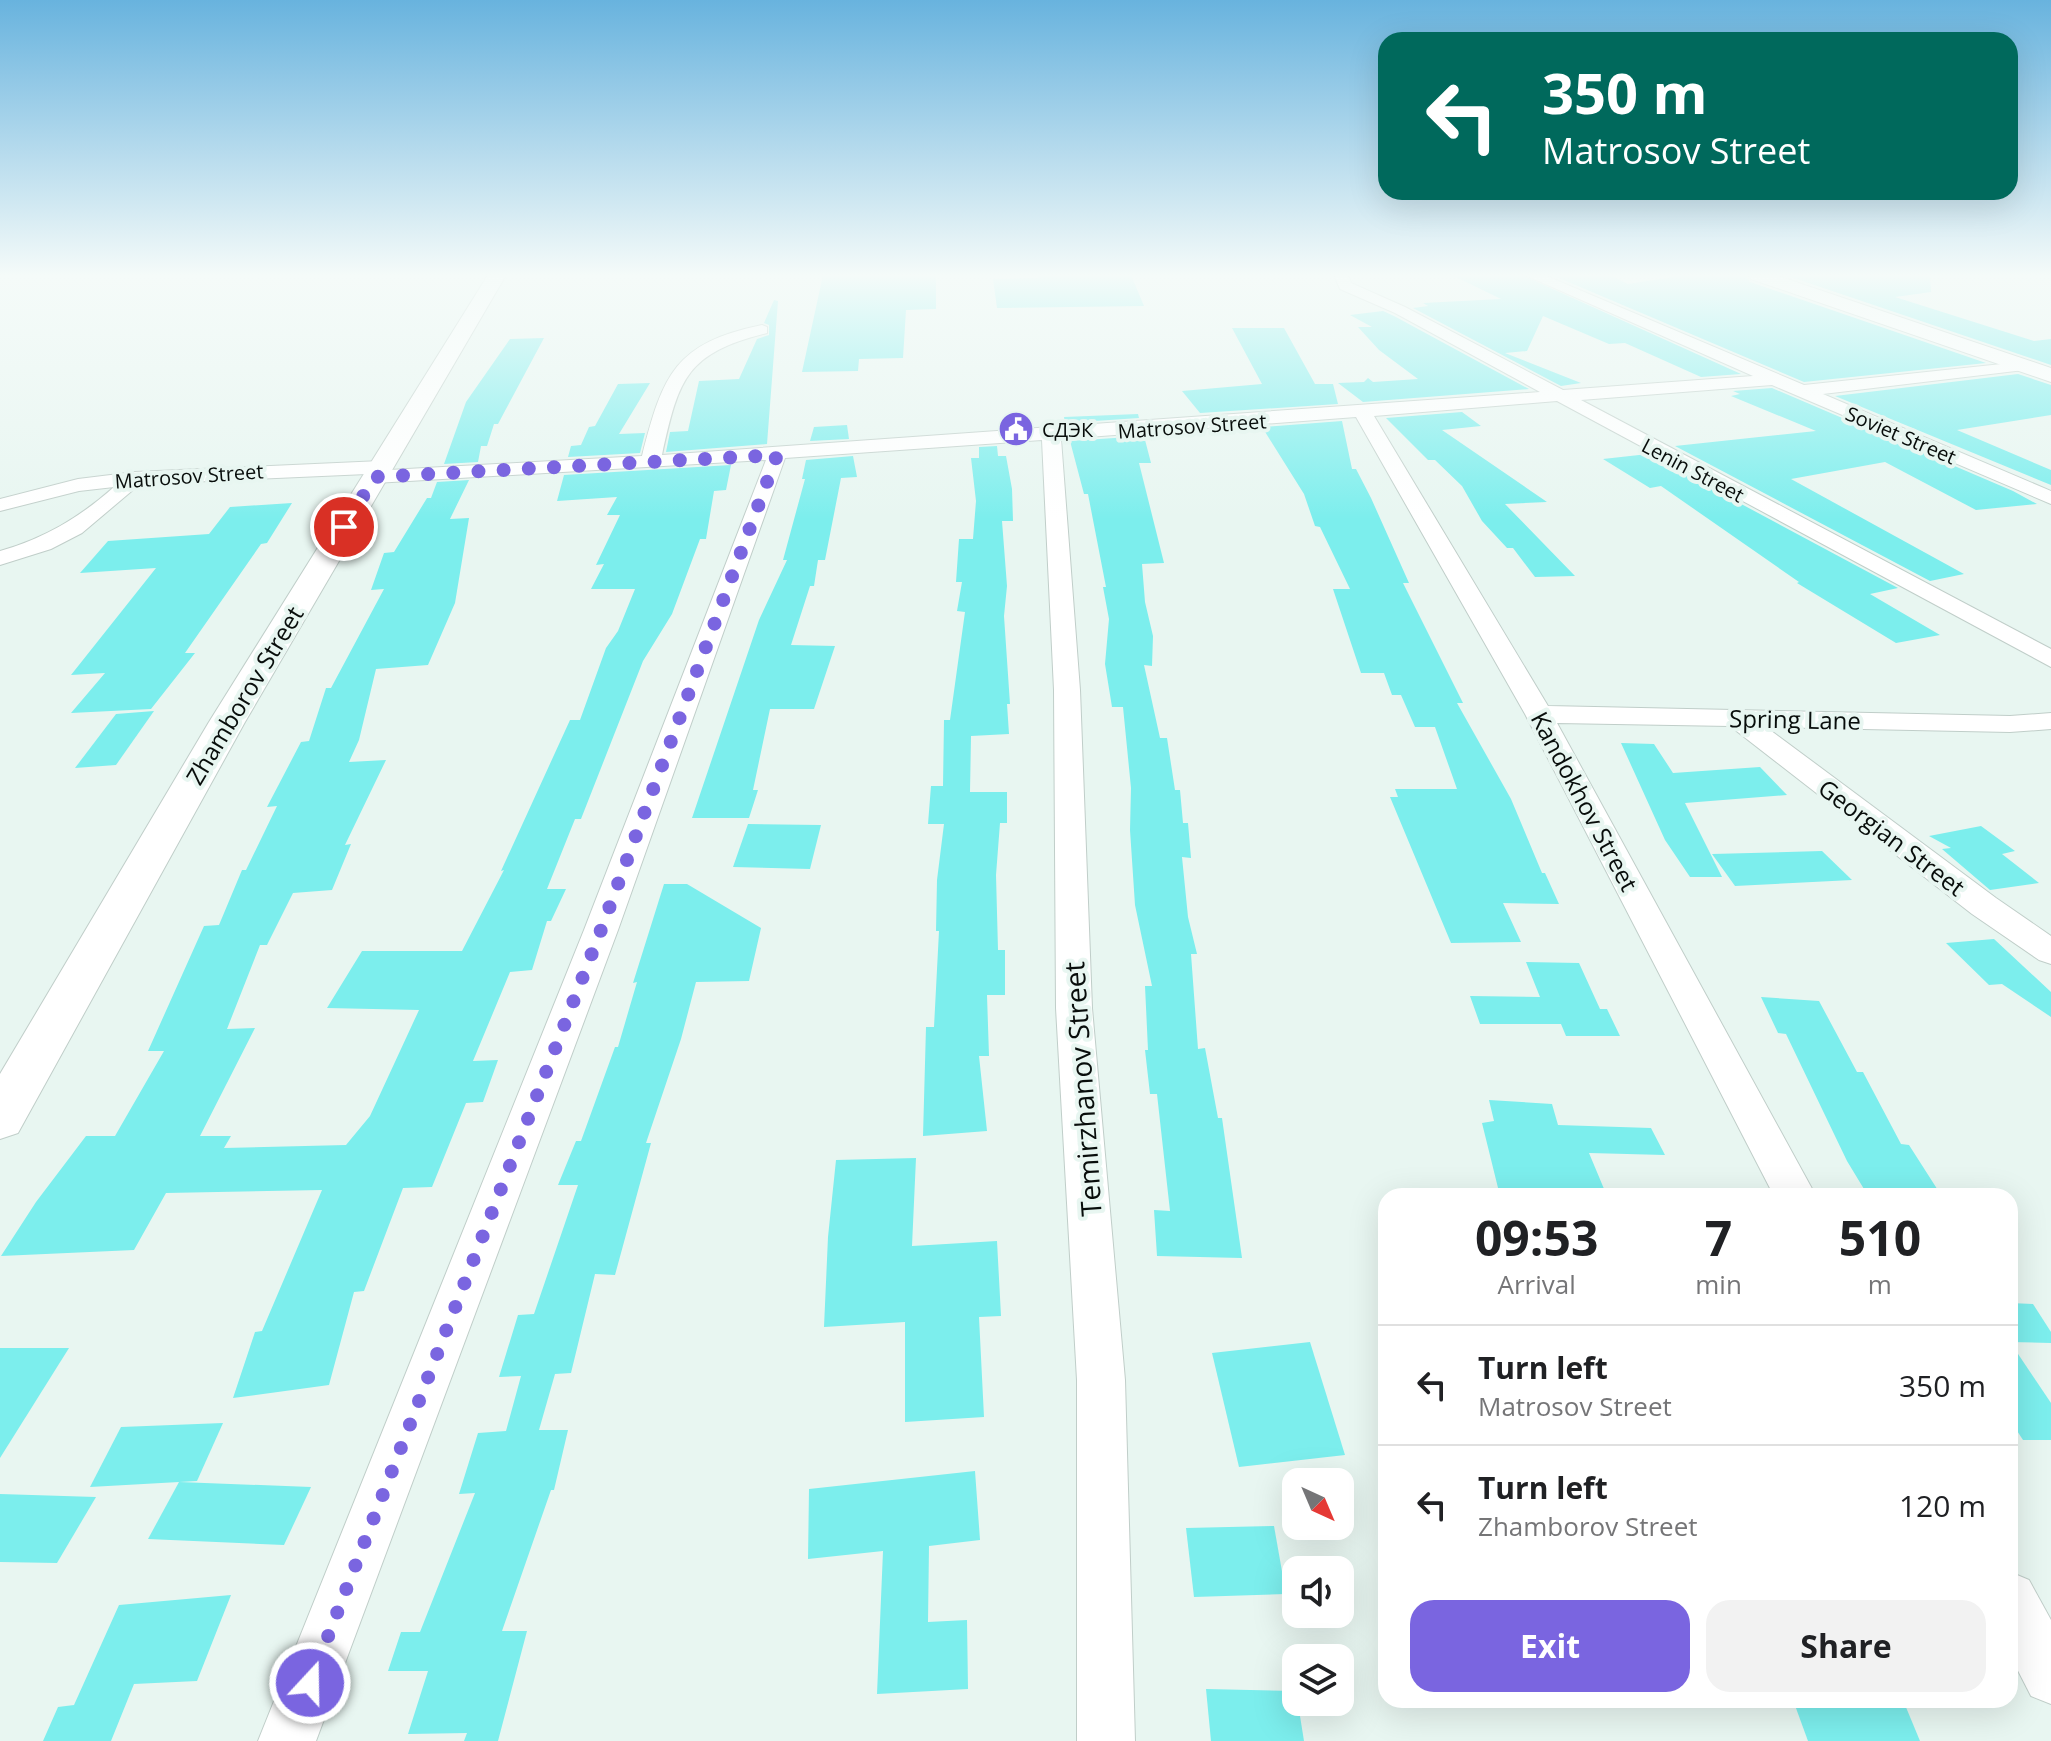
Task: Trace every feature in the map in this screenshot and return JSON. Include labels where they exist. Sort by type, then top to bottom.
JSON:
[{"type":"street","name":"Zhamborov Street","points":[[0,1119],[227,722],[448,356]]},
{"type":"street","points":[[650,463],[666,398],[677,375],[698,356]]},
{"type":"street","name":"Lenin Street","points":[[1483,356],[2051,659]]},
{"type":"street","name":"Soviet Street","points":[[1716,356],[2051,498]]},
{"type":"street","points":[[1998,356],[2051,375]]},
{"type":"street","points":[[1796,391],[2024,365]]},
{"type":"street","name":"Matrosov Street","points":[[0,505],[78,485],[135,478],[650,463],[1363,413],[1770,380]]},
{"type":"street","name":"Kandokhov Street","points":[[1363,413],[1539,714],[1791,1188]]},
{"type":"street","name":"Temirzhanov Street","points":[[1051,436],[1067,690],[1074,1008],[1101,1380],[1106,1741]]},
{"type":"street","points":[[287,1741],[601,930],[777,455]]},
{"type":"street","points":[[0,558],[38,547],[72,532],[101,512],[135,478]]},
{"type":"street","name":"Spring Lane","points":[[1539,714],[2010,724],[2051,721]]},
{"type":"street","name":"Georgian Street","points":[[1736,718],[1984,906],[2051,952]]},
{"type":"street","points":[[2018,1614],[2051,1676]]},
{"type":"building","points":[[498,356],[534,356],[498,424],[494,424],[487,446],[481,446],[478,462],[444,464],[466,402]]},
{"type":"building","points":[[749,356],[774,356],[767,444],[666,452],[670,432],[688,431],[699,381],[739,379]]},
{"type":"building","points":[[805,356],[903,356],[859,359],[858,371],[802,372]]},
{"type":"building","points":[[1247,356],[1300,356],[1315,384],[1333,384],[1338,404],[1200,413],[1182,391],[1262,384]]},
{"type":"building","points":[[1387,356],[1468,356],[1529,389],[1363,402],[1338,383],[1364,382],[1368,378],[1373,382],[1418,379]]},
{"type":"building","points":[[1505,356],[1513,356],[1581,383],[1561,386]]},
{"type":"building","points":[[1655,356],[1702,356],[1741,374],[1701,377]]},
{"type":"building","points":[[1743,356],[1966,356],[1986,363],[1804,382]]},
{"type":"building","points":[[2025,356],[2051,356],[2051,365]]},
{"type":"building","points":[[2018,374],[2051,385],[2051,415],[1957,430],[2051,470],[2051,485],[1835,396]]},
{"type":"building","points":[[650,383],[619,434],[645,433],[640,453],[568,457],[571,446],[581,445],[589,427],[595,426],[618,384]]},
{"type":"building","points":[[1772,388],[2037,504],[1976,510],[1885,462],[1791,479],[1964,574],[1930,581],[1675,446],[1816,431],[1731,396],[1740,394],[1733,391]]},
{"type":"building","points":[[1462,412],[1481,426],[1442,430],[1547,502],[1505,504],[1575,576],[1535,577],[1513,548],[1507,548],[1482,521],[1462,486],[1435,460],[1428,460],[1386,418]]},
{"type":"building","points":[[1138,414],[1139,418],[1065,423],[1064,417]]},
{"type":"building","points":[[1342,421],[1352,469],[1356,469],[1371,498],[1409,583],[1403,583],[1463,703],[1457,703],[1511,799],[1542,873],[1545,873],[1559,904],[1503,903],[1521,942],[1451,943],[1390,797],[1398,797],[1395,789],[1457,789],[1435,727],[1415,727],[1401,695],[1392,695],[1384,673],[1361,673],[1333,589],[1350,589],[1320,527],[1315,526],[1304,494],[1262,427]]},
{"type":"building","points":[[847,425],[849,439],[810,441],[814,427]]},
{"type":"building","points":[[1144,436],[1151,463],[1139,463],[1164,563],[1142,564],[1145,602],[1153,636],[1152,666],[1144,665],[1160,738],[1167,738],[1175,790],[1180,790],[1183,823],[1188,823],[1191,858],[1182,857],[1188,917],[1197,954],[1191,954],[1198,1049],[1205,1048],[1218,1118],[1222,1118],[1242,1258],[1157,1256],[1154,1210],[1170,1211],[1157,1094],[1150,1094],[1145,1050],[1148,1050],[1145,986],[1152,986],[1135,905],[1130,830],[1131,788],[1123,707],[1112,707],[1105,664],[1109,619],[1103,587],[1106,587],[1088,494],[1084,494],[1070,441]]},
{"type":"building","points":[[997,446],[998,456],[1006,456],[1012,489],[1013,521],[1002,521],[1007,586],[1004,616],[1009,734],[971,736],[970,792],[1007,792],[1007,823],[1000,823],[996,875],[998,950],[1005,950],[1005,995],[987,995],[989,1056],[979,1056],[987,1131],[923,1136],[926,1027],[934,1027],[939,931],[936,931],[937,880],[944,824],[928,824],[931,786],[943,786],[944,720],[950,720],[965,612],[957,611],[962,582],[956,582],[959,539],[973,539],[976,501],[971,458],[979,458],[979,447]]},
{"type":"building","points":[[1648,454],[1898,588],[1870,594],[1940,635],[1896,643],[1797,583],[1661,486],[1650,488],[1603,459]]},
{"type":"building","points":[[853,456],[857,477],[841,478],[825,560],[818,560],[814,586],[810,586],[791,645],[835,646],[814,709],[770,709],[753,790],[758,790],[749,818],[692,818],[759,620],[787,560],[783,560],[805,479],[802,479],[806,460]]},
{"type":"building","points":[[731,465],[726,490],[714,491],[706,539],[700,539],[672,614],[643,661],[581,819],[575,819],[547,889],[566,889],[551,921],[547,921],[532,970],[510,972],[473,1061],[498,1060],[483,1102],[466,1103],[432,1187],[403,1188],[364,1291],[354,1292],[329,1385],[233,1398],[255,1332],[262,1331],[322,1190],[166,1193],[134,1250],[1,1256],[36,1202],[86,1136],[115,1136],[164,1051],[148,1051],[204,926],[219,925],[242,870],[246,870],[277,806],[267,807],[301,742],[309,741],[326,688],[331,688],[384,589],[371,590],[384,553],[394,552],[427,498],[431,498],[437,482],[469,480],[450,519],[469,518],[455,603],[428,665],[376,669],[359,740],[349,762],[386,760],[345,845],[351,844],[332,890],[293,893],[267,945],[260,945],[227,1029],[255,1028],[200,1136],[231,1136],[224,1148],[346,1145],[370,1116],[419,1010],[327,1008],[362,951],[462,951],[504,870],[501,871],[570,720],[580,720],[606,648],[618,631],[635,589],[591,589],[604,564],[596,565],[620,515],[607,515],[617,497],[557,501],[564,475]]},
{"type":"building","points":[[292,503],[267,543],[261,544],[185,653],[195,653],[151,709],[71,713],[105,673],[71,675],[156,568],[80,573],[108,541],[209,534],[230,507]]},
{"type":"building","points":[[154,711],[116,765],[75,768],[116,714]]},
{"type":"building","points":[[1621,743],[1654,744],[1673,773],[1760,767],[1787,795],[1685,803],[1722,877],[1690,877],[1665,840]]},
{"type":"building","points":[[748,824],[821,825],[810,869],[733,867]]},
{"type":"building","points":[[1981,826],[2015,851],[2002,854],[2039,883],[1990,890],[1942,849],[1951,848],[1929,836]]},
{"type":"building","points":[[1822,851],[1852,880],[1735,886],[1712,854]]},
{"type":"building","points":[[664,884],[687,884],[761,928],[749,981],[696,982],[681,1039],[646,1143],[651,1143],[615,1275],[595,1274],[571,1373],[555,1374],[539,1430],[568,1430],[554,1490],[551,1490],[502,1631],[527,1631],[498,1741],[464,1741],[467,1733],[408,1734],[428,1671],[388,1671],[401,1632],[420,1632],[475,1493],[459,1494],[478,1433],[506,1431],[521,1376],[499,1377],[518,1315],[534,1314],[578,1185],[558,1185],[576,1141],[581,1141],[615,1047],[618,1047],[637,982],[633,983]]},
{"type":"building","points":[[1994,939],[2051,992],[2051,1017],[2002,984],[1989,985],[1946,943]]},
{"type":"building","points":[[1526,962],[1579,963],[1600,1009],[1607,1009],[1620,1036],[1566,1036],[1561,1024],[1480,1024],[1470,996],[1540,997]]},
{"type":"building","points":[[1761,997],[1819,1001],[1857,1072],[1863,1072],[1901,1144],[1909,1145],[1937,1188],[1863,1188],[1847,1161],[1786,1034],[1778,1033]]},
{"type":"building","points":[[1489,1100],[1552,1104],[1558,1125],[1651,1128],[1665,1155],[1589,1153],[1604,1188],[1498,1188],[1482,1123],[1494,1121]]},
{"type":"building","points":[[916,1158],[912,1246],[997,1241],[1001,1316],[979,1317],[984,1417],[905,1422],[905,1322],[824,1327],[828,1237],[836,1160]]},
{"type":"building","points":[[2018,1303],[2033,1304],[2051,1332],[2051,1343],[2018,1342]]},
{"type":"building","points":[[1310,1342],[1345,1455],[1239,1467],[1212,1353]]},
{"type":"building","points":[[0,1348],[69,1348],[0,1458]]},
{"type":"building","points":[[2018,1354],[2051,1403],[2051,1440],[2023,1440],[2018,1432]]},
{"type":"building","points":[[223,1423],[197,1481],[90,1487],[121,1427]]},
{"type":"building","points":[[975,1471],[980,1540],[929,1546],[928,1622],[967,1620],[968,1689],[877,1694],[883,1551],[808,1559],[809,1489]]},
{"type":"building","points":[[179,1482],[311,1487],[284,1545],[148,1539]]},
{"type":"building","points":[[0,1494],[96,1497],[57,1563],[0,1562]]},
{"type":"building","points":[[1274,1526],[1282,1571],[1282,1594],[1194,1597],[1186,1528]]},
{"type":"building","points":[[231,1595],[197,1681],[134,1684],[111,1741],[43,1741],[58,1707],[74,1705],[119,1605]]},
{"type":"building","points":[[1206,1689],[1282,1691],[1282,1716],[1300,1716],[1304,1741],[1211,1741]]},
{"type":"building","points":[[1796,1708],[1906,1708],[1920,1741],[1808,1741]]},
{"type":"place","name":"СДЭК","points":[[1016,429]]},
{"type":"route","points":[[310,1683],[601,930],[777,455],[375,477],[344,527]]}]
